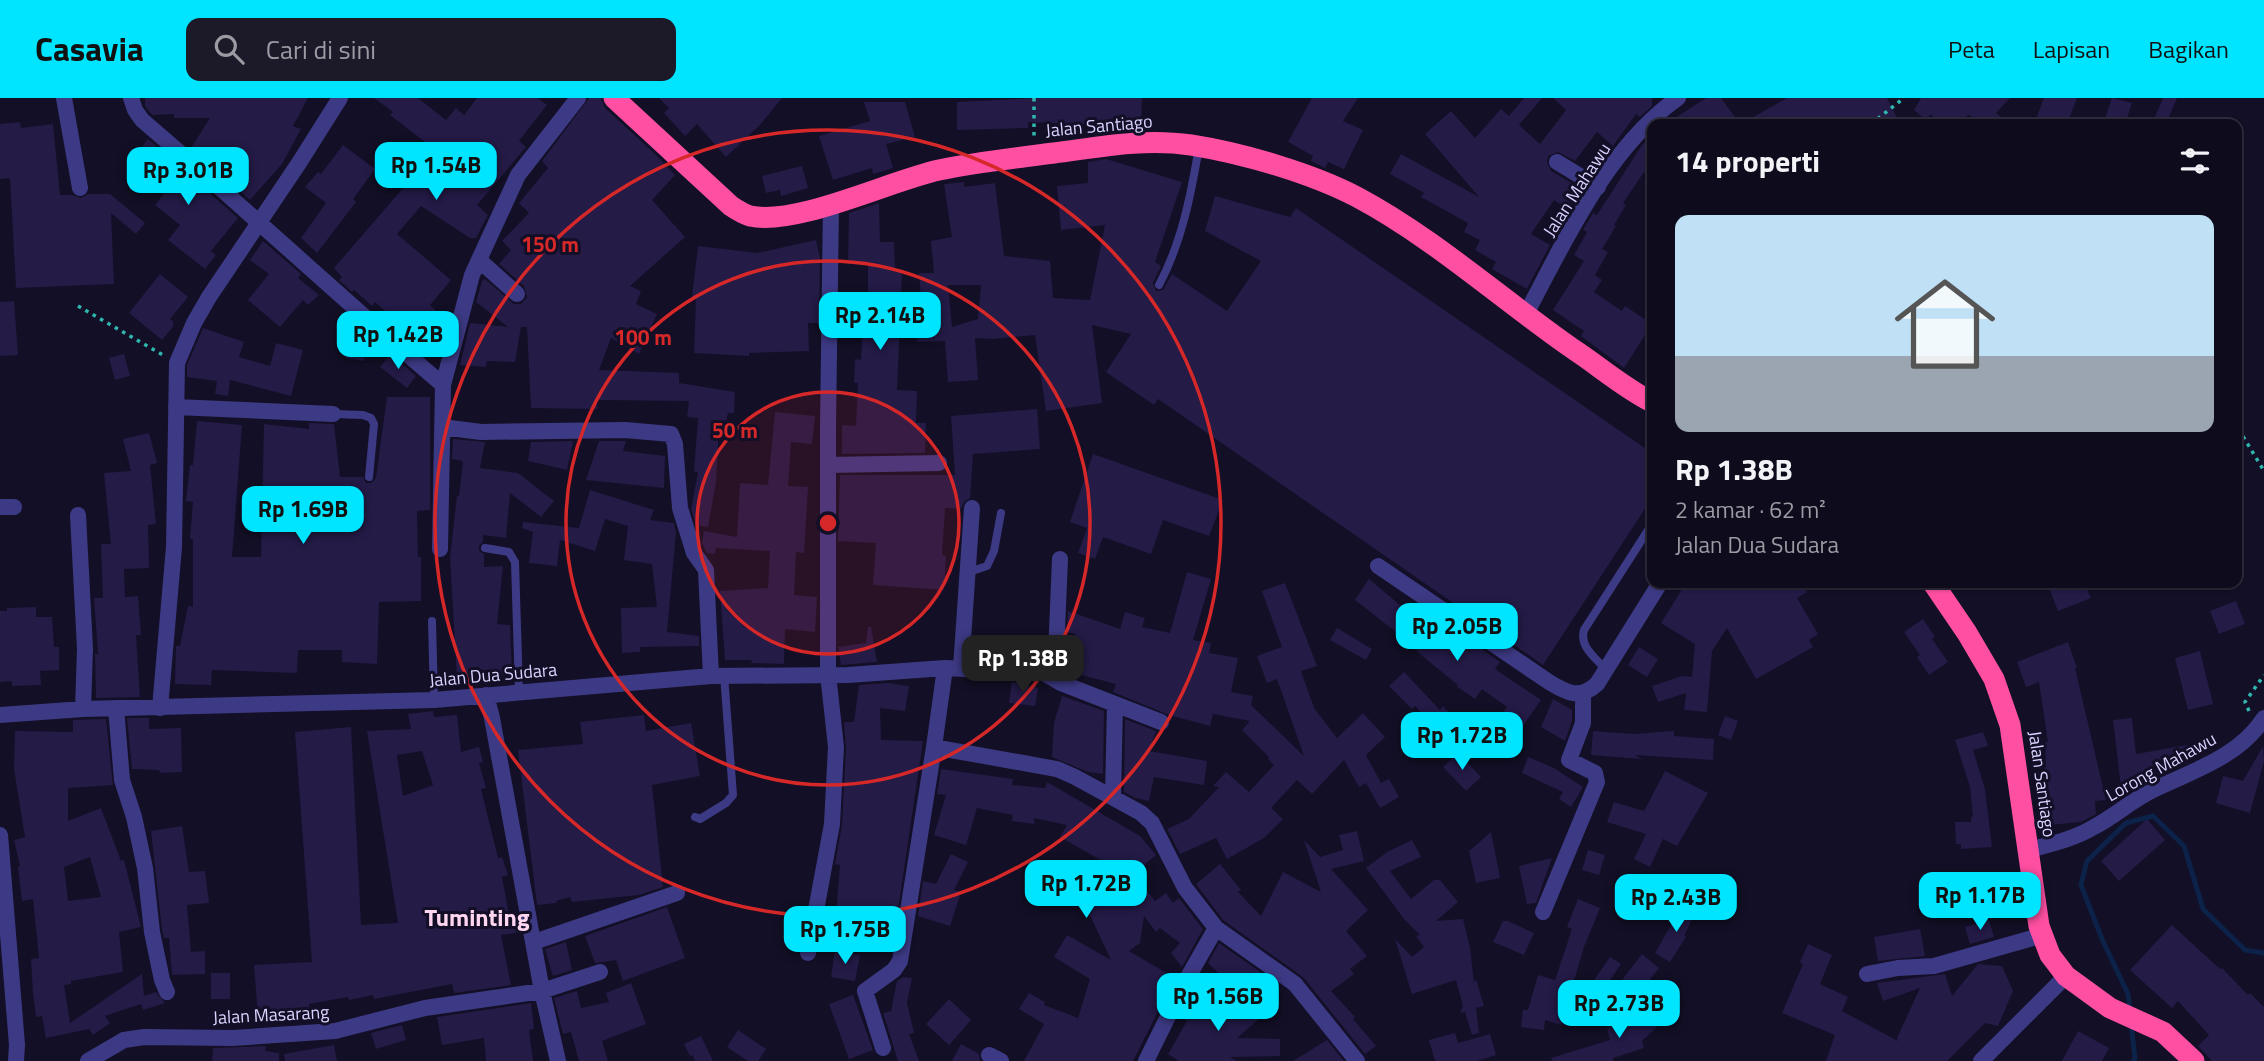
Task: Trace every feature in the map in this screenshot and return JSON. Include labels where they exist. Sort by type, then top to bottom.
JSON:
[{"type":"highway","name":"Jalan Santiago","points":[[614,98],[731,206],[748,215],[767,217],[831,204],[895,181],[940,170],[1034,155],[1142,141],[1231,153],[1303,175],[1355,196],[1405,225],[1525,316],[1647,399]]},
{"type":"highway","name":"Jalan Santiago","points":[[1936,588],[1994,679],[2010,725],[2039,926],[2050,955],[2066,975],[2110,1007],[2163,1032],[2194,1061]]},
{"type":"street","points":[[64,98],[80,188]]},
{"type":"street","points":[[131,98],[142,120],[261,222],[346,303],[443,386]]},
{"type":"street","points":[[160,708],[174,547],[177,363],[209,297],[261,222],[340,98]]},
{"type":"street","points":[[440,549],[443,386],[472,275],[518,175],[578,98]]},
{"type":"street","name":"Jalan Mahawu","points":[[1652,119],[1678,98]]},
{"type":"street","name":"Jalan Mahawu","points":[[1525,316],[1598,187],[1647,124]]},
{"type":"street","points":[[1557,162],[1598,187]]},
{"type":"street","points":[[808,953],[832,824],[836,747],[828,674],[831,204]]},
{"type":"street","points":[[479,260],[517,295]]},
{"type":"street","points":[[176,407],[333,414]]},
{"type":"street","points":[[443,427],[481,432],[625,430],[671,434],[675,444],[680,508],[694,553],[706,570],[717,675]]},
{"type":"street","points":[[828,465],[939,463]]},
{"type":"street","points":[[883,1048],[865,991],[894,970],[900,961],[934,747],[953,668],[969,572],[972,508]]},
{"type":"street","points":[[78,515],[85,649],[83,709]]},
{"type":"street","points":[[1055,678],[1060,559]]},
{"type":"street","points":[[1378,566],[1570,694],[1583,693],[1597,684],[1657,588]]},
{"type":"street","name":"Jalan Dua Sudara","points":[[0,715],[83,709],[434,700],[717,675],[848,675],[953,668],[1044,673],[1161,722]]},
{"type":"street","points":[[1543,912],[1597,782],[1595,773],[1569,760],[1583,723],[1583,693]]},
{"type":"street","points":[[486,695],[542,991],[558,1061]]},
{"type":"street","points":[[1113,797],[1115,704]]},
{"type":"street","points":[[116,708],[122,780],[140,842],[152,932],[167,992]]},
{"type":"street","name":"Lorong Mahawu","points":[[2029,850],[2069,839],[2095,827],[2153,789],[2211,764],[2235,748],[2261,724]]},
{"type":"street","points":[[934,747],[1057,769],[1076,776],[1141,813],[1152,823],[1185,888],[1216,928],[1295,984],[1357,1061]]},
{"type":"street","points":[[0,835],[16,1061]]},
{"type":"street","points":[[534,942],[677,892]]},
{"type":"street","points":[[1146,1061],[1184,984],[1216,928]]},
{"type":"street","points":[[1867,974],[1898,968],[1934,966],[2043,935]]},
{"type":"street","name":"Jalan Masarang","points":[[88,1061],[124,1040],[144,1037],[298,1035],[335,1031],[425,1008],[542,991],[600,972]]},
{"type":"street","points":[[1981,1061],[2066,975]]},
{"type":"street","points":[[0,1057],[23,1061]]},
{"type":"lane","points":[[1159,285],[1171,262],[1185,217],[1199,147]]},
{"type":"lane","points":[[333,414],[363,415],[371,418],[374,424],[369,477]]},
{"type":"lane","points":[[969,572],[987,566],[994,551],[1001,513]]},
{"type":"lane","points":[[1606,670],[1586,647],[1582,638],[1584,630],[1647,531]]},
{"type":"lane","points":[[485,548],[509,552],[515,562],[519,692]]},
{"type":"lane","points":[[432,621],[434,700]]},
{"type":"lane","points":[[695,817],[700,819],[726,803],[733,794],[717,675]]},
{"type":"path","points":[[1034,98],[1034,155]]},
{"type":"path","points":[[1877,119],[1904,98]]},
{"type":"path","points":[[78,306],[177,363]]},
{"type":"path","points":[[2242,435],[2264,471]]},
{"type":"path","points":[[2261,724],[2245,702],[2264,675]]},
{"type":"building","points":[[145,98],[308,98],[293,126],[301,129],[282,164],[250,200],[191,148],[210,118],[174,118],[174,114],[152,115],[145,106]]},
{"type":"building","points":[[374,98],[418,98],[446,120],[456,108],[464,115],[477,98],[538,98],[547,105],[519,141],[526,147],[477,205],[488,215],[476,238],[470,238],[421,206],[397,234],[451,280],[430,305],[446,321],[424,346],[375,302],[372,306],[354,290],[352,292],[339,280],[342,277],[334,268],[430,157],[423,151],[429,145],[390,115],[393,112]]},
{"type":"building","points":[[589,98],[601,98],[605,108],[675,175],[652,200],[685,237],[630,286],[641,291],[636,304],[657,314],[639,354],[611,338],[599,370],[679,373],[679,383],[735,392],[734,413],[728,413],[725,427],[719,426],[716,482],[708,527],[696,525],[691,509],[698,472],[694,472],[698,418],[687,417],[689,401],[597,400],[597,409],[531,408],[527,327],[521,327],[515,362],[487,361],[486,367],[460,365],[470,323],[508,327],[476,302],[482,281],[485,279],[514,304],[521,304],[527,297],[524,286],[499,264],[511,250],[502,241],[529,213],[519,203],[548,168],[542,161]]},
{"type":"building","points":[[659,98],[782,98],[760,125],[726,157],[697,124],[685,136],[664,113],[669,108]]},
{"type":"building","points":[[1038,98],[1142,98],[1141,127],[1028,122],[1028,128],[957,130],[957,102]]},
{"type":"building","points":[[1312,98],[1358,98],[1343,121],[1363,130],[1344,169],[1328,162],[1325,168],[1311,161],[1313,156],[1288,142]]},
{"type":"building","points":[[1524,98],[1542,98],[1519,125],[1540,144],[1566,110],[1553,98],[1652,98],[1652,106],[1640,117],[1636,114],[1613,146],[1597,132],[1575,161],[1558,152],[1548,156],[1547,162],[1551,171],[1582,189],[1567,209],[1554,200],[1531,234],[1550,245],[1527,289],[1492,269],[1496,262],[1475,250],[1480,240],[1464,232],[1468,223],[1421,197],[1424,193],[1390,174],[1401,154],[1479,197],[1425,134],[1451,111],[1475,138],[1501,109],[1509,116]]},
{"type":"building","points":[[1706,98],[1721,98],[1736,119],[1674,119]]},
{"type":"building","points":[[1787,98],[1887,98],[1898,119],[1750,119]]},
{"type":"building","points":[[1921,98],[2010,98],[1996,113],[2003,119],[1974,119],[1969,115],[1962,119],[1934,119],[1931,114],[1925,119],[1914,110]]},
{"type":"building","points":[[2044,98],[2077,98],[2069,119],[2036,119]]},
{"type":"building","points":[[2112,98],[2132,103],[2127,119],[2105,119]]},
{"type":"building","points":[[2163,98],[2177,98],[2168,119],[2154,119]]},
{"type":"building","points":[[864,102],[905,102],[915,137],[886,144],[893,168],[873,174],[872,168],[833,180],[819,136],[870,121]]},
{"type":"building","points":[[20,122],[21,128],[53,124],[60,195],[81,198],[88,194],[110,194],[145,223],[136,234],[111,213],[114,284],[16,288],[10,178],[0,179],[0,124]]},
{"type":"building","points":[[148,139],[238,218],[211,251],[216,255],[205,269],[168,240],[180,225],[155,205],[171,184],[133,158]]},
{"type":"building","points":[[1647,140],[1647,175],[1644,172],[1623,203],[1626,205],[1602,249],[1608,252],[1595,275],[1602,280],[1594,292],[1622,311],[1625,306],[1647,321],[1647,332],[1624,368],[1581,336],[1584,331],[1553,310],[1584,261],[1574,255],[1587,232],[1583,230],[1593,213],[1597,215]]},
{"type":"building","points":[[343,145],[375,169],[353,199],[356,202],[317,253],[301,238],[326,203],[305,187],[318,172],[321,174]]},
{"type":"building","points":[[1106,159],[1182,182],[1155,262],[1161,266],[1153,283],[1156,291],[1163,290],[1172,274],[1227,311],[1261,261],[1205,231],[1215,196],[1290,217],[1296,208],[1647,450],[1647,506],[1543,665],[1158,399],[1154,405],[1106,372],[1131,334],[1092,325],[1102,403],[1046,411],[1035,335],[975,338],[978,380],[948,382],[945,341],[917,342],[917,337],[924,335],[919,273],[934,273],[931,241],[952,237],[944,184],[964,182],[964,187],[995,183],[1004,256],[1050,261],[1053,298],[1090,300],[1105,225],[1061,230],[1057,186],[1088,183],[1088,162]],"holes":[[[948,285],[981,285],[978,319],[952,327]]]},
{"type":"building","points":[[802,166],[808,188],[781,196],[780,190],[766,193],[762,176]]},
{"type":"building","points":[[879,203],[880,242],[894,242],[895,272],[902,272],[897,390],[917,391],[916,423],[926,423],[925,453],[842,454],[842,425],[856,426],[858,383],[854,383],[855,359],[861,360],[868,294],[868,263],[848,264],[849,213]]},
{"type":"building","points":[[816,240],[820,258],[819,323],[808,323],[809,351],[749,353],[749,356],[694,353],[696,297],[692,297],[698,246],[757,253]]},
{"type":"building","points":[[263,241],[301,274],[298,278],[319,295],[308,305],[303,300],[280,327],[248,300],[269,274],[250,260]]},
{"type":"building","points":[[160,274],[188,297],[170,319],[173,321],[173,327],[162,340],[129,313]]},
{"type":"building","points":[[14,301],[18,355],[0,356],[0,302]]},
{"type":"building","points":[[203,328],[244,342],[239,357],[270,366],[276,343],[303,350],[291,396],[230,380],[228,396],[215,394],[217,381],[187,377],[187,365]]},
{"type":"building","points":[[350,335],[368,338],[364,361],[346,358]]},
{"type":"building","points":[[124,354],[130,376],[115,380],[109,358]]},
{"type":"building","points":[[391,354],[416,376],[407,388],[380,367]]},
{"type":"building","points":[[387,397],[430,397],[430,510],[417,511],[421,601],[379,602],[377,664],[342,662],[342,650],[298,650],[297,673],[212,670],[211,685],[175,684],[176,646],[180,646],[188,606],[193,607],[193,539],[190,539],[193,502],[186,501],[197,421],[242,425],[232,557],[261,557],[264,424],[309,429],[309,423],[334,424],[340,477],[363,477],[366,483],[371,483],[376,478]]},
{"type":"building","points":[[1037,409],[1040,449],[973,454],[970,498],[964,502],[961,509],[945,508],[942,555],[946,556],[944,590],[873,585],[876,543],[838,541],[840,475],[955,475],[951,416]]},
{"type":"building","points":[[775,412],[815,416],[812,444],[791,442],[788,486],[808,487],[804,553],[796,552],[794,595],[817,597],[815,632],[785,629],[784,664],[725,660],[720,591],[768,588],[770,551],[716,548],[715,554],[707,553],[702,543],[704,531],[737,537],[740,483],[768,485]]},
{"type":"building","points":[[149,433],[157,463],[150,465],[156,524],[148,525],[149,568],[124,569],[125,597],[138,596],[141,635],[136,635],[140,697],[96,698],[95,654],[98,654],[94,598],[103,598],[101,544],[111,544],[104,473],[131,471],[123,439]]},
{"type":"building","points":[[453,439],[485,442],[480,468],[518,473],[554,501],[541,517],[510,493],[506,538],[483,535],[483,542],[479,546],[479,551],[484,554],[484,567],[503,566],[497,624],[510,625],[512,675],[457,678],[450,558],[463,461],[452,459]]},
{"type":"building","points":[[573,441],[567,470],[528,461],[531,442]]},
{"type":"building","points":[[599,441],[626,441],[623,451],[665,456],[664,488],[586,480]]},
{"type":"building","points":[[1093,454],[1223,500],[1209,536],[1163,520],[1151,554],[1103,537],[1095,559],[1078,553],[1087,528],[1070,522]]},
{"type":"building","points":[[590,490],[654,510],[650,520],[674,523],[676,532],[667,632],[699,636],[699,646],[640,647],[640,652],[622,653],[621,608],[657,607],[652,564],[624,560],[628,526],[605,519],[595,551],[560,540],[557,566],[529,563],[533,532],[522,528],[523,522],[579,528]]},
{"type":"building","points":[[1187,572],[1211,579],[1193,640],[1211,643],[1209,653],[1238,658],[1231,692],[1253,696],[1251,705],[1304,756],[1277,679],[1267,683],[1257,656],[1282,647],[1262,591],[1285,583],[1317,666],[1301,671],[1314,708],[1337,738],[1363,713],[1385,737],[1366,755],[1381,783],[1389,779],[1399,797],[1380,808],[1366,783],[1359,787],[1344,760],[1312,794],[1297,780],[1271,808],[1283,819],[1264,838],[1227,859],[1216,838],[1180,854],[1167,829],[1189,819],[1219,787],[1213,786],[1226,772],[1249,792],[1274,765],[1242,730],[1250,721],[1213,714],[1210,726],[1169,715],[1113,692],[1116,684],[1066,671],[1075,634],[1067,632],[1068,611],[1120,629],[1125,612],[1145,618],[1142,627],[1170,633]]},
{"type":"building","points":[[1369,579],[1420,622],[1425,617],[1450,637],[1456,631],[1500,662],[1495,669],[1541,700],[1504,753],[1484,738],[1507,707],[1482,689],[1475,699],[1456,686],[1458,685],[1405,639],[1355,600]]},
{"type":"building","points":[[1683,588],[1805,588],[1807,592],[1797,598],[1818,634],[1809,640],[1813,647],[1756,679],[1727,628],[1712,651],[1707,712],[1684,710],[1686,693],[1658,702],[1652,686],[1682,676],[1692,677],[1695,644],[1661,623]]},
{"type":"building","points":[[2086,588],[2091,598],[2058,611],[2050,590]]},
{"type":"building","points":[[2236,601],[2245,624],[2219,634],[2210,611]]},
{"type":"building","points":[[36,607],[36,617],[52,617],[54,647],[59,647],[59,670],[40,671],[41,685],[12,686],[12,681],[0,682],[0,611],[7,611],[7,608]]},
{"type":"building","points":[[1923,619],[1935,637],[1932,639],[1948,662],[1929,675],[1917,657],[1920,655],[1904,632]]},
{"type":"building","points":[[868,627],[871,627],[877,662],[841,665],[838,647],[866,643]]},
{"type":"building","points":[[1337,628],[1372,649],[1366,660],[1330,640]]},
{"type":"building","points":[[2068,642],[2077,668],[2106,800],[2095,801],[2096,814],[2081,822],[2049,825],[2044,768],[2045,742],[2048,742],[2039,682],[2026,687],[2017,662]]},
{"type":"building","points":[[1639,647],[1658,659],[1647,677],[1628,665]]},
{"type":"building","points":[[2200,651],[2213,704],[2188,710],[2175,658]]},
{"type":"building","points":[[1404,672],[1440,710],[1443,706],[1465,730],[1450,744],[1415,706],[1412,709],[1389,686]]},
{"type":"building","points":[[1012,682],[1038,688],[1035,706],[1009,703]]},
{"type":"building","points":[[888,683],[909,686],[905,711],[880,708],[881,740],[923,741],[898,910],[895,909],[892,926],[852,917],[848,933],[823,928],[826,913],[836,915],[840,865],[835,864],[842,825],[846,748],[844,722],[854,722],[859,685]]},
{"type":"building","points":[[1062,696],[1104,711],[1103,774],[1088,772],[1052,757],[1054,723]]},
{"type":"building","points":[[1553,699],[1572,710],[1572,721],[1565,741],[1541,727]]},
{"type":"building","points":[[433,711],[434,717],[457,715],[461,752],[479,747],[483,762],[479,763],[486,788],[481,789],[498,858],[502,857],[508,875],[502,877],[509,915],[517,914],[521,932],[501,935],[511,985],[454,993],[452,984],[374,999],[373,995],[309,1004],[310,1013],[258,1016],[254,965],[312,962],[295,732],[351,727],[361,925],[398,923],[367,731],[411,729],[408,714]],"holes":[[[422,751],[433,785],[403,796],[397,755]]]},
{"type":"building","points":[[644,715],[646,731],[691,723],[700,776],[652,785],[663,887],[639,895],[572,902],[570,897],[556,901],[557,903],[537,905],[518,750],[583,744],[580,722]]},
{"type":"building","points":[[1725,716],[1738,721],[1731,740],[1718,735]]},
{"type":"building","points":[[127,718],[149,718],[149,729],[181,728],[182,772],[160,773],[159,770],[132,769]]},
{"type":"building","points":[[2132,718],[2136,754],[2187,745],[2190,762],[2139,774],[2140,785],[2121,788],[2113,720]]},
{"type":"building","points":[[106,719],[113,785],[68,788],[68,821],[101,808],[121,861],[124,860],[141,927],[119,932],[123,972],[71,981],[71,984],[64,985],[70,1023],[142,974],[144,996],[156,992],[165,1003],[143,1010],[141,1004],[105,1016],[110,1023],[93,1035],[89,1029],[46,1038],[42,1016],[36,1017],[33,994],[31,959],[39,958],[33,899],[22,901],[20,866],[14,840],[25,837],[14,769],[15,731],[73,732],[73,720]],"holes":[[[90,857],[101,897],[68,901],[64,867]]]},
{"type":"building","points":[[1125,719],[1156,731],[1149,751],[1207,761],[1204,785],[1154,777],[1149,801],[1124,792]]},
{"type":"building","points":[[1593,731],[1633,734],[1674,731],[1674,736],[1714,739],[1713,760],[1591,755]]},
{"type":"building","points":[[1983,732],[1988,746],[1973,750],[1985,789],[1992,847],[1961,849],[1961,844],[1956,844],[1955,822],[1971,822],[1973,817],[1970,787],[1955,740]]},
{"type":"building","points":[[2263,746],[2264,761],[2250,813],[2216,803],[2223,776],[2243,781]]},
{"type":"building","points":[[1458,753],[1481,777],[1466,791],[1443,767]]},
{"type":"building","points":[[1528,757],[1554,768],[1583,787],[1571,807],[1559,799],[1563,792],[1522,773]]},
{"type":"building","points":[[941,769],[1013,779],[1012,785],[1045,788],[1047,782],[1140,836],[1156,855],[1133,874],[1155,901],[1166,893],[1173,903],[1179,898],[1203,929],[1182,967],[1171,953],[1180,943],[1160,928],[1156,932],[1144,916],[1140,943],[1129,951],[1175,978],[1133,1061],[1024,1061],[1044,1024],[1019,1009],[1029,993],[1045,1002],[1044,1005],[1078,1018],[1090,979],[1054,957],[1067,935],[1111,960],[1085,905],[1101,898],[1097,894],[1120,871],[1060,837],[1067,825],[1034,818],[1034,824],[1012,821],[1013,815],[977,808],[966,845],[934,835],[946,795],[937,794]]},
{"type":"building","points":[[1665,771],[1708,793],[1677,846],[1663,839],[1650,867],[1634,859],[1646,834],[1607,822],[1614,802],[1644,811]]},
{"type":"building","points":[[2147,819],[2165,840],[2119,881],[2101,861]]},
{"type":"building","points":[[182,826],[189,872],[205,871],[209,903],[187,905],[191,952],[205,951],[205,974],[172,975],[169,938],[164,938],[162,930],[151,831]]},
{"type":"building","points":[[1357,831],[1364,861],[1331,869],[1368,910],[1346,931],[1367,956],[1350,969],[1354,974],[1331,991],[1355,1017],[1353,1019],[1376,1046],[1365,1054],[1303,977],[1223,920],[1196,884],[1220,864],[1241,890],[1238,892],[1261,916],[1283,872],[1321,892],[1304,840],[1320,857],[1343,850],[1339,835]]},
{"type":"building","points":[[1491,832],[1500,878],[1476,883],[1469,851]]},
{"type":"building","points":[[1412,840],[1421,857],[1390,871],[1411,899],[1434,880],[1440,880],[1458,902],[1436,921],[1463,919],[1474,983],[1476,979],[1484,1006],[1476,1008],[1479,1033],[1472,1035],[1465,1012],[1460,1013],[1463,1006],[1456,980],[1412,994],[1395,939],[1412,957],[1424,947],[1416,936],[1420,935],[1404,919],[1366,868],[1387,852]]},
{"type":"building","points":[[1588,850],[1605,855],[1599,875],[1582,870]]},
{"type":"building","points":[[951,854],[968,862],[954,890],[961,892],[950,926],[918,916],[923,881],[936,884]]},
{"type":"building","points":[[1552,858],[1536,903],[1527,904],[1519,866]]},
{"type":"building","points":[[1629,888],[1644,893],[1638,911],[1623,906]]},
{"type":"building","points":[[1578,899],[1600,908],[1584,947],[1561,1025],[1545,1020],[1544,1030],[1521,1027],[1523,1010],[1528,1010],[1538,975],[1555,980],[1572,929],[1567,927]]},
{"type":"building","points":[[1682,906],[1696,911],[1684,936],[1686,937],[1670,962],[1655,953]]},
{"type":"building","points":[[667,907],[685,958],[623,981],[616,960],[595,963],[585,936]]},
{"type":"building","points":[[1989,920],[1994,937],[1970,944],[1965,927]]},
{"type":"building","points":[[1503,921],[1534,933],[1524,955],[1493,942]]},
{"type":"building","points":[[2172,925],[2264,1007],[2264,1061],[2212,1061],[2198,1046],[2209,1035],[2178,1001],[2172,1008],[2130,970]]},
{"type":"building","points":[[1920,929],[1925,956],[1878,961],[1874,937]]},
{"type":"building","points":[[566,942],[572,970],[553,976],[545,949]]},
{"type":"building","points":[[1219,943],[1263,974],[1259,981],[1278,1002],[1263,1016],[1208,963]]},
{"type":"building","points":[[1808,944],[1832,955],[1820,984],[1848,997],[1842,1011],[1898,1041],[1920,988],[1883,1001],[1877,983],[1945,974],[1952,996],[1978,964],[2002,966],[2013,991],[1998,1026],[1985,1023],[1947,1061],[1826,1061],[1835,1035],[1782,1013],[1803,964],[1800,962]]},
{"type":"building","points":[[835,951],[860,955],[855,981],[831,977]]},
{"type":"building","points":[[1642,954],[1659,968],[1639,993],[1622,980]]},
{"type":"building","points":[[1610,957],[1621,964],[1597,999],[1586,992]]},
{"type":"building","points":[[211,973],[230,973],[230,999],[211,999]]},
{"type":"building","points":[[903,977],[912,978],[907,1003],[914,1033],[909,1034],[919,1061],[898,1061],[883,1013],[891,1011],[897,981]]},
{"type":"building","points":[[631,983],[646,1024],[602,1041],[608,1061],[579,1061],[571,1032],[563,1034],[554,998],[577,991],[581,1008],[609,1002],[606,993]]},
{"type":"building","points":[[1194,989],[1260,1018],[1237,1038],[1280,1039],[1280,1056],[1230,1057],[1237,1061],[1179,1061],[1168,1054],[1187,1021],[1180,1016]]},
{"type":"building","points":[[853,995],[873,1050],[849,1059],[829,1004]]},
{"type":"building","points":[[949,999],[971,1020],[949,1045],[926,1024]]},
{"type":"building","points":[[531,1003],[534,1029],[529,1030],[533,1061],[486,1061],[484,1038],[442,1045],[437,1017]]},
{"type":"building","points":[[1678,1007],[1642,1041],[1644,1048],[1613,1058],[1613,1061],[1552,1061],[1551,1058],[1610,1040],[1607,1028]]},
{"type":"building","points":[[402,1025],[406,1040],[376,1049],[371,1033]]},
{"type":"building","points":[[738,1030],[766,1049],[758,1061],[748,1061],[727,1047]]},
{"type":"building","points":[[2078,1031],[2109,1048],[2102,1061],[2062,1061]]},
{"type":"building","points":[[1455,1033],[1458,1043],[1490,1034],[1496,1055],[1477,1061],[1435,1061],[1429,1040]]},
{"type":"building","points":[[701,1036],[713,1061],[695,1061],[684,1044]]},
{"type":"building","points":[[1327,1040],[1344,1061],[1293,1061]]},
{"type":"building","points":[[961,1044],[979,1054],[980,1061],[952,1061]]},
{"type":"building","points":[[334,1045],[337,1061],[285,1061],[284,1054]]},
{"type":"building","points":[[266,1046],[265,1051],[279,1053],[279,1061],[212,1061],[213,1048]]},
{"type":"waterway","points":[[2130,1010],[2128,994],[2081,885],[2087,861],[2126,823],[2153,816],[2184,846],[2203,909],[2245,950],[2264,953]]},
{"type":"waterway","points":[[2131,1023],[2135,1059],[2133,1061]]},
{"type":"district","name":"Tuminting","points":[[477,918]]}]
